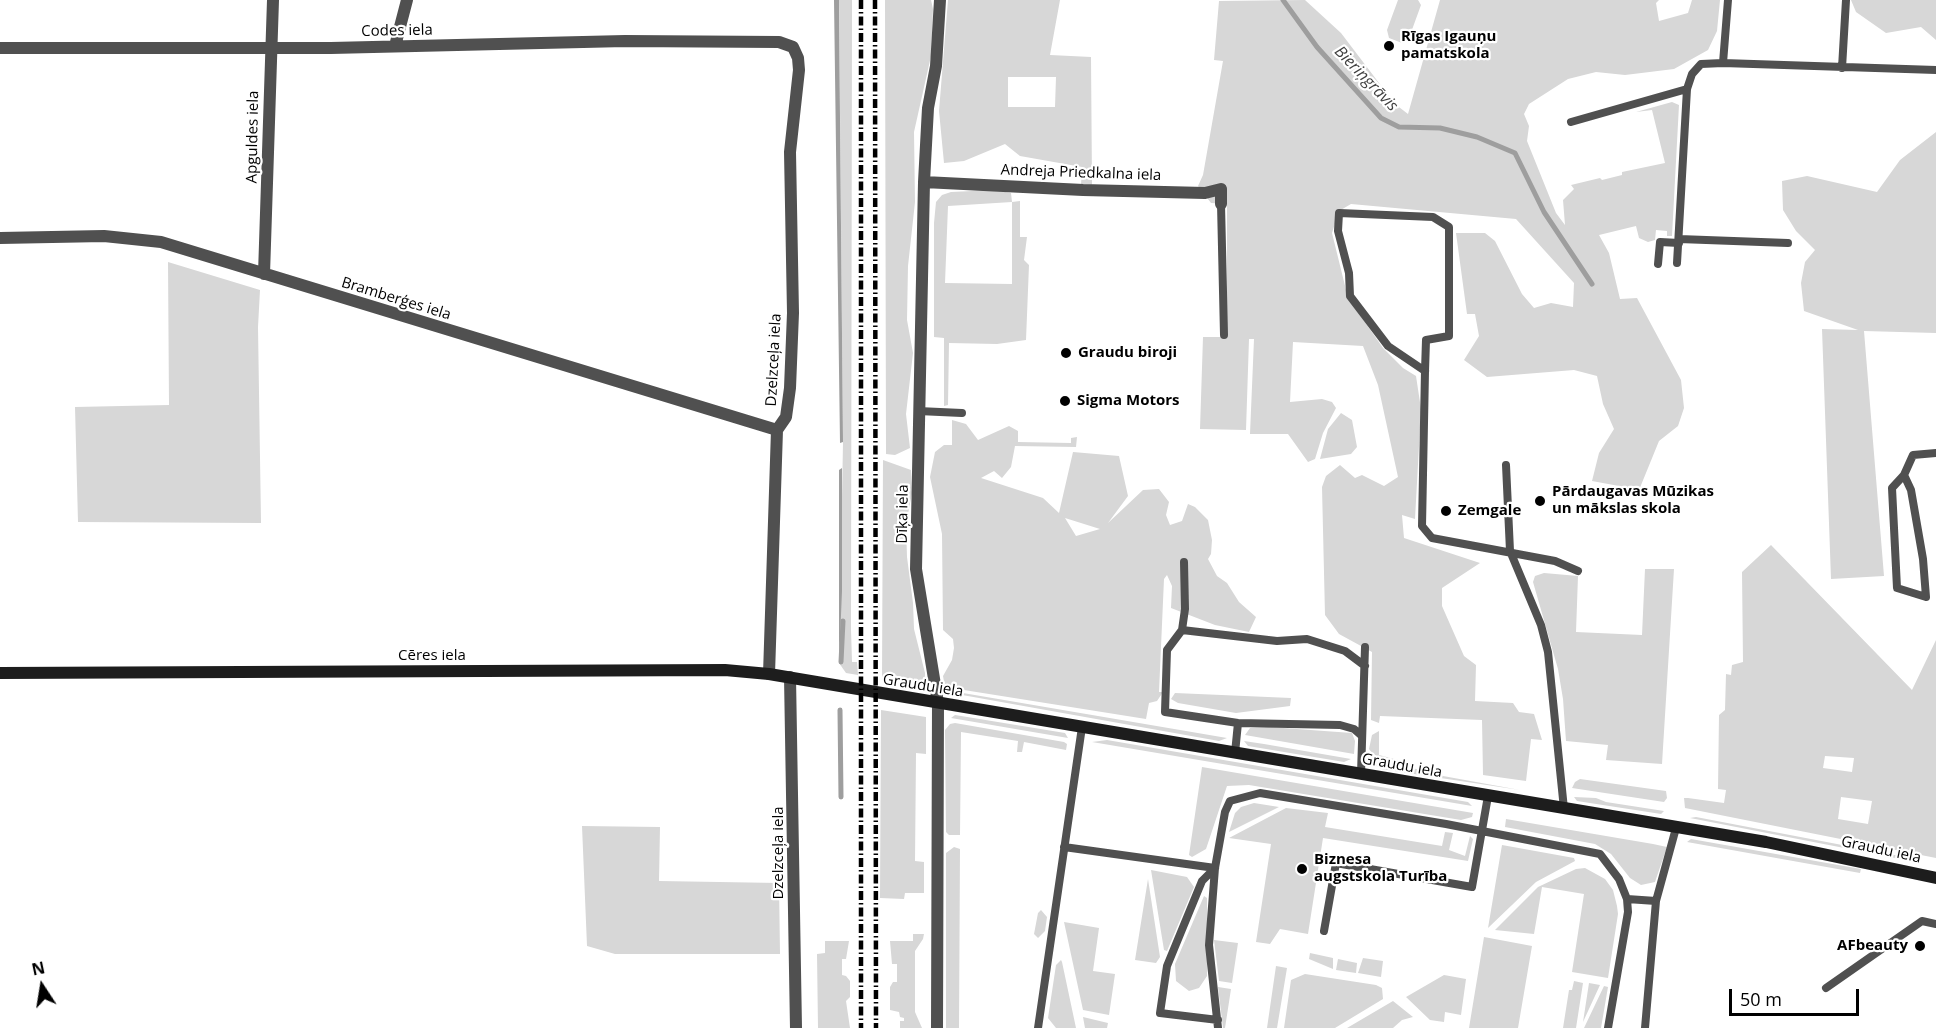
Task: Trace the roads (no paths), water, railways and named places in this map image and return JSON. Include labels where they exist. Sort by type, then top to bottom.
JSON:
[{"type":"main road","name":"Cēres iela","points":[[0,673],[725,670],[769,674],[862,691]]},
{"type":"main road","name":"Graudu iela","points":[[862,691],[1676,828],[1857,860],[1936,878]]},
{"type":"street","name":"Apguldes iela","points":[[264,274],[273,0]]},
{"type":"street","points":[[395,46],[407,0]]},
{"type":"street","name":"Dīķa iela","points":[[937,1028],[938,703],[916,569],[924,182],[928,108],[936,66],[940,0]]},
{"type":"street","name":"Codes iela","points":[[0,48],[270,48],[779,42],[793,47]]},
{"type":"street","name":"Dzelzceļa iela","points":[[769,674],[777,430],[786,417],[790,388],[793,312],[790,152],[799,69],[798,58],[793,47]]},
{"type":"street","name":"Andreja Priedkalna iela","points":[[924,182],[1205,193],[1221,189],[1221,204]]},
{"type":"street","name":"Bramberģes iela","points":[[0,238],[93,236],[142,238],[777,430]]},
{"type":"street","name":"Dzelzceļa iela","points":[[790,678],[796,1028]]},
{"type":"lane","points":[[1723,63],[1728,0]]},
{"type":"lane","points":[[1842,68],[1846,0]]},
{"type":"lane","points":[[1677,263],[1687,89],[1692,74],[1701,64],[1936,70]]},
{"type":"lane","points":[[1570,122],[1687,89]]},
{"type":"lane","points":[[1221,204],[1224,335]]},
{"type":"lane","points":[[1425,371],[1388,346],[1350,296],[1349,273],[1338,231],[1339,213],[1433,217],[1449,227],[1449,336],[1425,340],[1425,371],[1422,526],[1432,538],[1555,561],[1578,571]]},
{"type":"lane","points":[[1658,264],[1660,242],[1788,243]]},
{"type":"lane","points":[[918,411],[962,413]]},
{"type":"lane","points":[[1904,475],[1911,490],[1923,559],[1926,597],[1898,588],[1892,488],[1904,475],[1913,455],[1936,453]]},
{"type":"lane","points":[[1506,465],[1510,551],[1541,625],[1548,652],[1564,809]]},
{"type":"lane","points":[[1184,562],[1185,609],[1182,630],[1167,650],[1165,712],[1238,723],[1340,725],[1354,729],[1362,736]]},
{"type":"lane","points":[[1182,630],[1277,641],[1307,639],[1345,651],[1365,666]]},
{"type":"lane","points":[[1361,774],[1365,647]]},
{"type":"lane","points":[[1235,753],[1238,723]]},
{"type":"lane","points":[[1038,1028],[1082,727]]},
{"type":"lane","points":[[1215,868],[1202,881],[1167,966],[1160,1013],[1218,1024],[1209,945],[1215,868],[1225,812],[1230,801],[1260,793],[1600,854],[1619,879],[1628,899],[1608,1028]]},
{"type":"lane","points":[[1324,931],[1336,863],[1472,887],[1488,796]]},
{"type":"lane","points":[[1645,1028],[1656,902],[1676,828]]},
{"type":"lane","points":[[1064,847],[1215,868]]},
{"type":"lane","points":[[1628,899],[1656,902]]},
{"type":"lane","points":[[1826,988],[1922,921],[1935,923]]},
{"type":"waterway","name":"Bieriņgrāvis","points":[[1283,0],[1317,47],[1381,118],[1399,127],[1440,128],[1477,137],[1515,153],[1544,212],[1592,284]]},
{"type":"waterway","points":[[841,662],[843,621]]},
{"type":"waterway","points":[[840,710],[841,797]]},
{"type":"railway","points":[[861,0],[861,1028]]},
{"type":"railway","points":[[875,0],[876,1028]]},
{"type":"place","name":"Rīgas Igauņu pamatskola","points":[[1389,46]]},
{"type":"place","name":"Graudu biroji","points":[[1066,353]]},
{"type":"place","name":"Sigma Motors","points":[[1065,401]]},
{"type":"place","name":"Pārdaugavas Mūzikas un mākslas skola","points":[[1540,501]]},
{"type":"place","name":"Zemgale","points":[[1446,511]]},
{"type":"place","name":"Biznesa augstskola Turība","points":[[1302,869]]},
{"type":"place","name":"AFbeauty","points":[[1920,946]]}]
